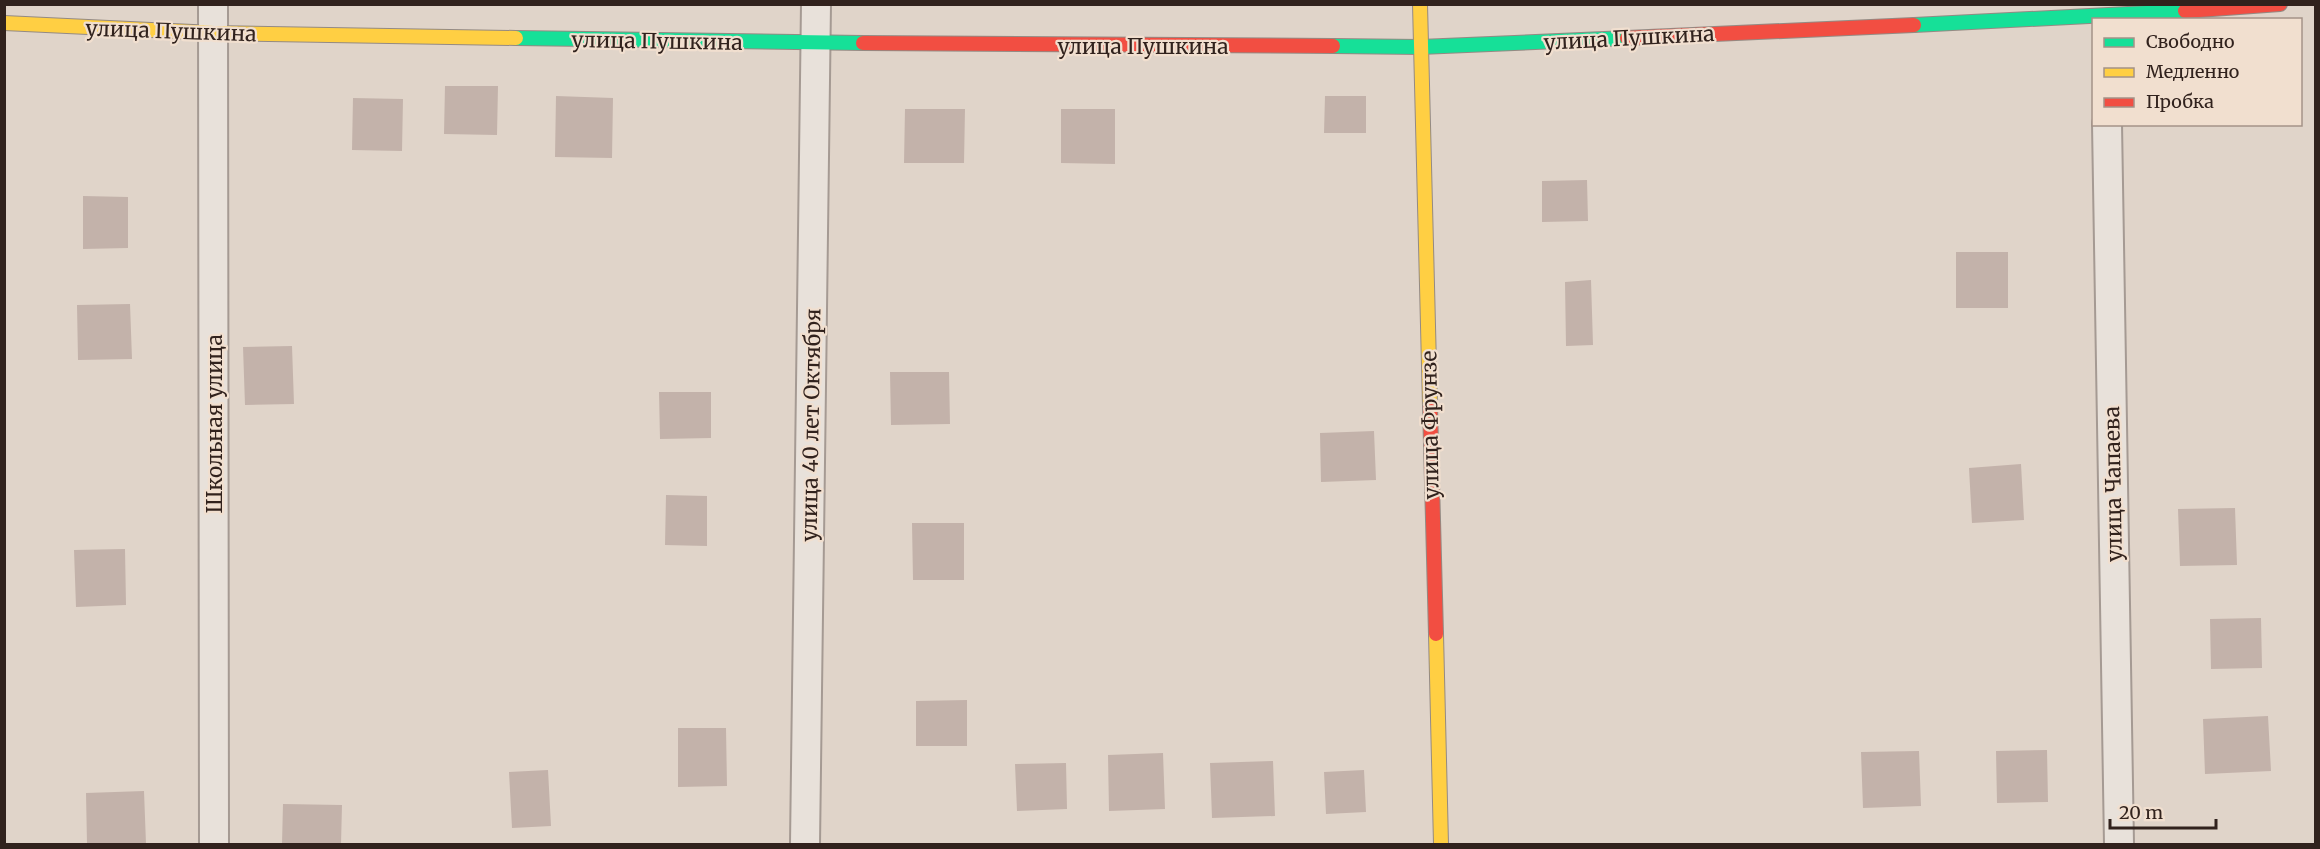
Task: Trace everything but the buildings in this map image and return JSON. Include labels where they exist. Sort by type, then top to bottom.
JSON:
[{"type":"street","name":"Школьная улица","points":[[213,4],[214,844]]},
{"type":"street","name":"улица 40 лет Октября","points":[[805,844],[816,4]]},
{"type":"street","name":"улица Фрунзе","points":[[1420,4],[1441,844]]},
{"type":"street","name":"улица Пушкина","points":[[4,23],[214,33],[816,43],[1420,47],[2280,4]]},
{"type":"street","name":"улица Чапаева","points":[[2107,126],[2118,844]]},
{"type":"traffic: fast","points":[[1914,25],[2185,11]]},
{"type":"traffic: fast","points":[[516,38],[863,43]]},
{"type":"traffic: fast","points":[[1333,46],[1420,47],[1627,38]]},
{"type":"traffic: slow","points":[[1420,4],[1430,406]]},
{"type":"traffic: slow","points":[[4,23],[214,33],[516,38]]},
{"type":"traffic: slow","points":[[1436,634],[1441,844]]},
{"type":"traffic: jam","points":[[2185,11],[2280,4]]},
{"type":"traffic: jam","points":[[1627,38],[1914,25]]},
{"type":"traffic: jam","points":[[863,43],[1333,46]]},
{"type":"traffic: jam","points":[[1430,406],[1436,634]]}]
